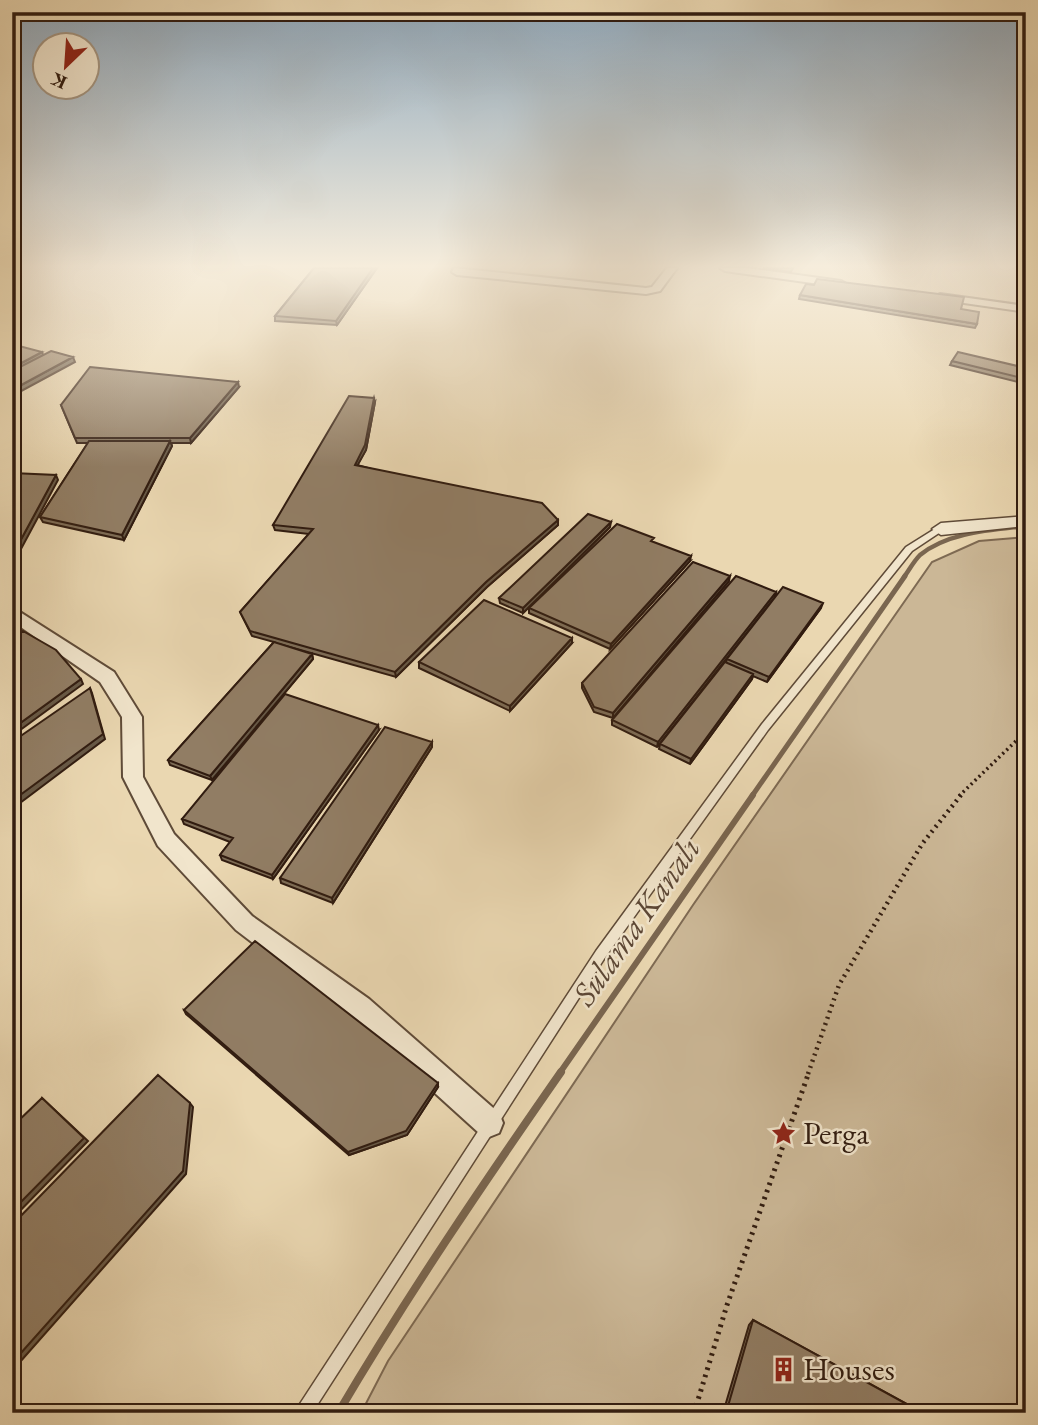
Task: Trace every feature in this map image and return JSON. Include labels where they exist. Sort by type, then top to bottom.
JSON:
[{"type":"street","points":[[941,529],[1026,521]]},
{"type":"street","points":[[12,613],[107,677],[132,717],[133,777],[166,840],[244,923],[360,1007],[489,1123]]},
{"type":"lane","points":[[302,1413],[600,955],[765,727],[900,559],[909,549],[941,529]]},
{"type":"path","points":[[694,1413],[727,1305],[839,985],[922,844],[950,807],[1017,740],[1026,738]]},
{"type":"shaded area","name":"Perga","points":[[1026,537],[1026,1413],[361,1413],[388,1361],[693,905],[932,562],[979,541]]},
{"type":"building","points":[[19,346],[42,352],[12,368],[12,349]]},
{"type":"building","points":[[51,351],[73,357],[12,390],[12,371]]},
{"type":"building","points":[[958,352],[1026,368],[1026,379],[952,361]]},
{"type":"building","points":[[90,367],[238,382],[190,438],[75,438],[61,405]]},
{"type":"building","points":[[349,396],[374,398],[365,445],[355,465],[542,503],[558,520],[486,582],[395,672],[250,631],[240,612],[313,529],[273,525]]},
{"type":"building","points":[[89,441],[170,441],[122,535],[40,517]]},
{"type":"building","points":[[12,473],[56,475],[12,556]]},
{"type":"building","points":[[588,514],[611,522],[523,608],[499,598]]},
{"type":"building","points":[[617,524],[654,538],[651,541],[691,556],[611,644],[529,608]]},
{"type":"building","points":[[693,562],[730,576],[613,713],[594,707],[582,683]]},
{"type":"building","points":[[736,576],[776,592],[658,742],[612,720]]},
{"type":"building","points":[[783,587],[823,603],[769,677],[727,659]]},
{"type":"building","points":[[484,600],[572,638],[510,706],[419,662]]},
{"type":"building","points":[[23,631],[56,650],[81,679],[12,729],[12,638]]},
{"type":"building","points":[[274,642],[312,654],[210,776],[168,760]]},
{"type":"building","points":[[725,662],[753,674],[691,759],[660,744]]},
{"type":"building","points":[[90,688],[103,734],[12,801],[12,742]]},
{"type":"building","points":[[285,694],[378,725],[272,875],[220,855],[233,838],[182,819]]},
{"type":"building","points":[[385,727],[432,742],[332,898],[280,878]]},
{"type":"building","points":[[255,941],[438,1083],[406,1131],[348,1152],[184,1010]]},
{"type":"building","points":[[158,1075],[190,1103],[183,1171],[12,1363],[12,1225]]},
{"type":"building","points":[[42,1098],[84,1138],[12,1211],[12,1127]]},
{"type":"building","name":"Houses","points":[[753,1320],[923,1413],[726,1413]]},
{"type":"waterway","name":"Sulama Kanalı","points":[[904,577],[920,555],[944,541],[971,533],[1026,526]]},
{"type":"waterway","name":"Sulama Kanalı","points":[[752,796],[905,576]]},
{"type":"waterway","name":"Sulama Kanalı","points":[[559,1074],[753,795]]},
{"type":"waterway","name":"Sulama Kanalı","points":[[338,1413],[446,1241],[561,1072]]},
{"type":"place","name":"Perga","points":[[783,1133]]},
{"type":"place","name":"Houses","points":[[783,1369]]}]
